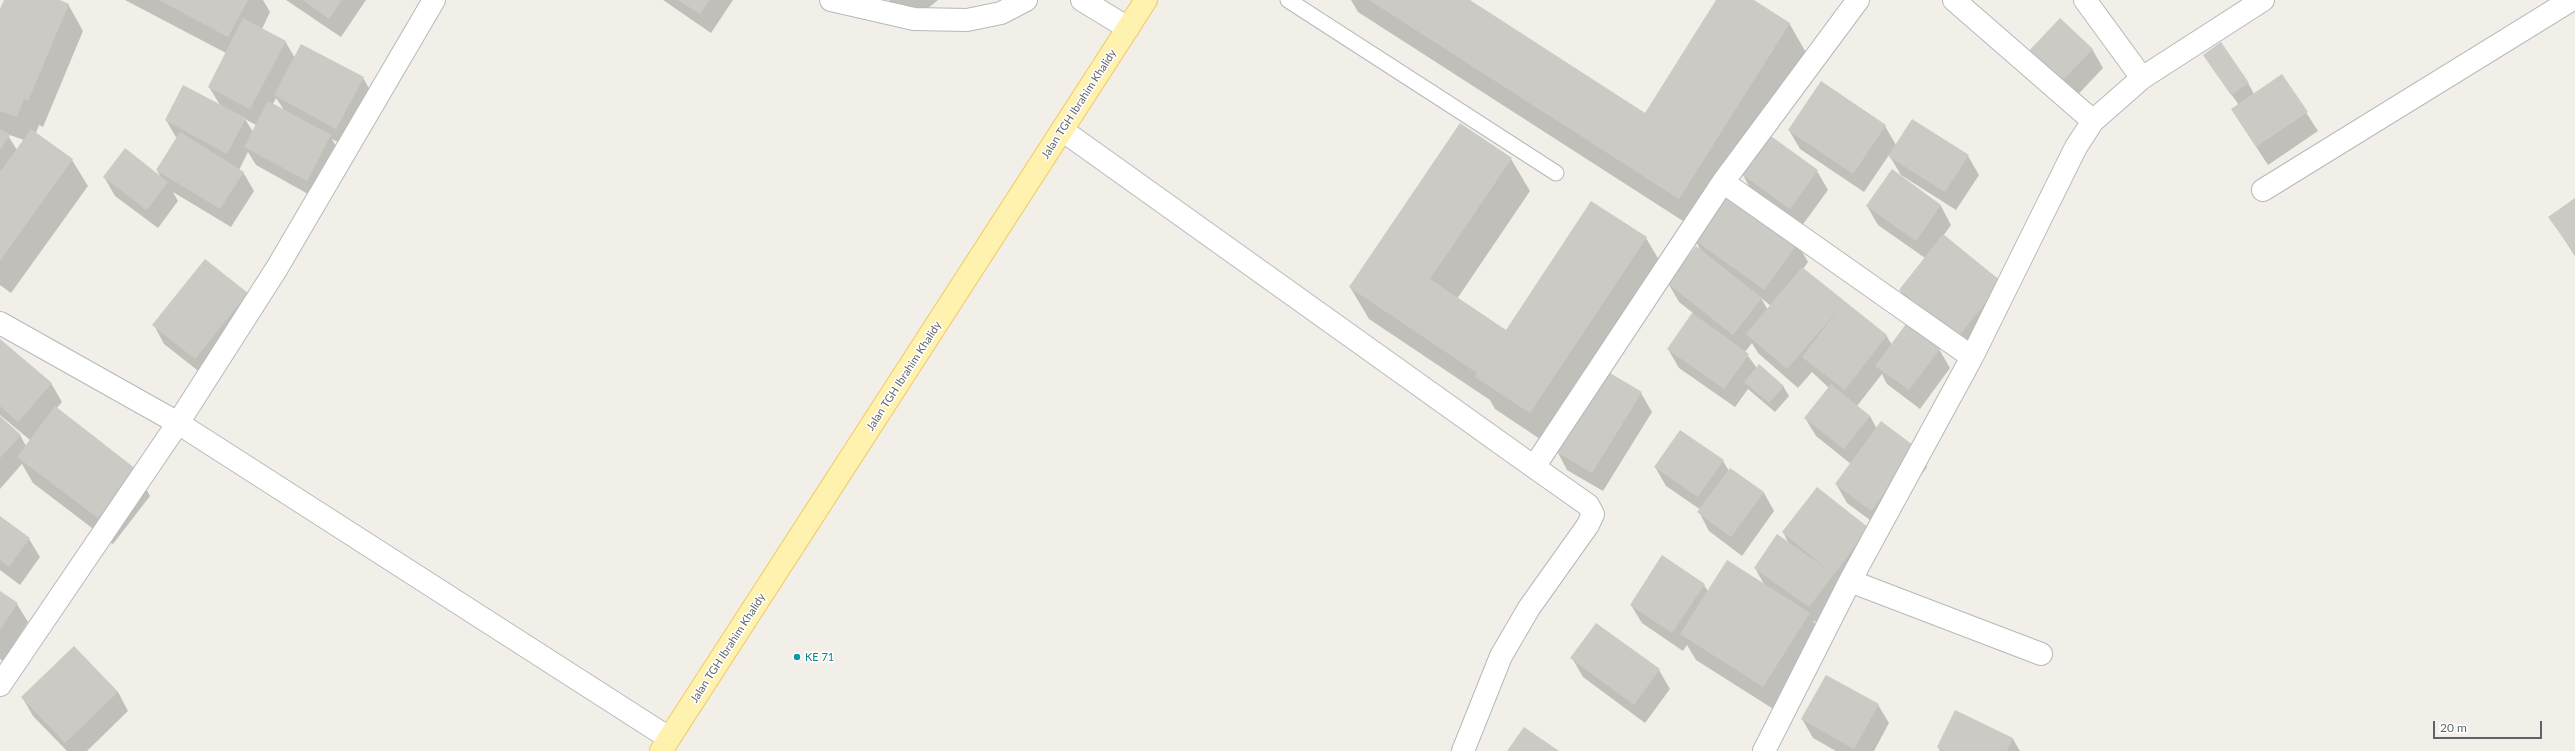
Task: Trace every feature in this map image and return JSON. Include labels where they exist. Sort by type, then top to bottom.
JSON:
[{"type":"main road","name":"Jalan TGH Ibrahim Khalidy","points":[[665,744],[1146,0]]},
{"type":"street","points":[[0,685],[178,424],[277,268],[434,0]]},
{"type":"street","points":[[831,0],[914,19],[967,20],[1001,13],[1026,0]]},
{"type":"street","points":[[1082,0],[1128,28]]},
{"type":"street","points":[[1534,467],[1723,182],[1858,0]]},
{"type":"street","points":[[1954,0],[2093,121]]},
{"type":"street","points":[[2085,0],[2142,78]]},
{"type":"street","points":[[1764,751],[1850,581],[1972,357],[2076,147],[2093,121],[2142,78],[2263,0]]},
{"type":"street","points":[[2263,190],[2571,0]]},
{"type":"street","points":[[1062,130],[1588,505],[1593,514],[1588,526],[1529,608],[1501,656],[1463,751]]},
{"type":"street","points":[[1723,182],[1972,357]]},
{"type":"street","points":[[0,323],[178,424],[665,744]]},
{"type":"street","points":[[1850,581],[2041,654]]},
{"type":"lane","points":[[1288,0],[1556,173]]},
{"type":"building","points":[[4,0],[60,0],[69,4],[28,101],[24,99],[17,117],[0,111],[0,9]]},
{"type":"building","points":[[159,0],[248,0],[228,37]]},
{"type":"building","points":[[303,0],[342,0],[329,19]]},
{"type":"building","points":[[678,0],[710,0],[700,14]]},
{"type":"building","points":[[1369,0],[1470,0],[1645,113],[1716,0],[1754,0],[1790,23],[1679,199]]},
{"type":"building","points":[[243,18],[286,41],[250,109],[208,87]]},
{"type":"building","points":[[2060,18],[2093,49],[2059,84],[2026,54]]},
{"type":"building","points":[[2221,42],[2249,83],[2231,95],[2203,55]]},
{"type":"building","points":[[301,44],[364,77],[336,129],[274,95]]},
{"type":"building","points":[[2282,74],[2308,112],[2256,147],[2231,109]]},
{"type":"building","points":[[1821,81],[1886,125],[1853,174],[1788,130]]},
{"type":"building","points":[[183,85],[246,118],[227,154],[165,120]]},
{"type":"building","points":[[268,101],[331,135],[307,181],[244,147]]},
{"type":"building","points":[[1912,119],[1969,155],[1945,192],[1888,156]]},
{"type":"building","points":[[1460,123],[1512,158],[1430,279],[1506,330],[1591,201],[1647,237],[1530,413],[1475,377],[1477,373],[1349,287]]},
{"type":"building","points":[[0,129],[10,135],[0,150]]},
{"type":"building","points":[[31,129],[73,159],[0,261],[0,172]]},
{"type":"building","points":[[180,132],[244,172],[220,209],[156,170]]},
{"type":"building","points":[[1768,134],[1818,170],[1790,209],[1740,173]]},
{"type":"building","points":[[125,148],[168,182],[147,210],[103,177]]},
{"type":"building","points":[[1892,169],[1941,205],[1916,241],[1866,206]]},
{"type":"building","points":[[1727,191],[1798,243],[1764,290],[1692,238]]},
{"type":"building","points":[[2575,198],[2575,254],[2548,217]]},
{"type":"building","points":[[1943,234],[2002,282],[1958,337],[1899,290]]},
{"type":"building","points":[[1696,246],[1762,298],[1733,335],[1667,283]]},
{"type":"building","points":[[205,259],[248,293],[195,359],[152,325]]},
{"type":"building","points":[[1802,267],[1887,335],[1845,390],[1802,357],[1839,309],[1787,369],[1746,334]]},
{"type":"building","points":[[1692,313],[1749,354],[1724,389],[1667,349]]},
{"type":"building","points":[[1906,324],[1940,349],[1909,390],[1875,366]]},
{"type":"building","points":[[0,339],[52,383],[18,422],[0,406]]},
{"type":"building","points":[[1759,364],[1784,386],[1769,403],[1744,382]]},
{"type":"building","points":[[1605,370],[1642,392],[1592,473],[1555,451]]},
{"type":"building","points":[[1831,384],[1870,416],[1844,449],[1804,418]]},
{"type":"building","points":[[55,406],[136,469],[98,518],[17,457]]},
{"type":"building","points":[[0,416],[21,435],[0,458]]},
{"type":"building","points":[[1881,421],[1917,448],[1871,511],[1835,484]]},
{"type":"building","points":[[1680,430],[1724,460],[1698,497],[1654,467]]},
{"type":"building","points":[[1730,468],[1764,492],[1731,537],[1697,512]]},
{"type":"building","points":[[1817,487],[1869,528],[1809,607],[1754,568],[1777,534],[1828,570],[1782,532]]},
{"type":"building","points":[[0,516],[30,538],[9,567],[0,560]]},
{"type":"building","points":[[1662,555],[1705,584],[1672,633],[1630,605]]},
{"type":"building","points":[[1727,560],[1810,613],[1763,687],[1680,634]]},
{"type":"building","points":[[0,591],[18,603],[0,630]]},
{"type":"building","points":[[1596,623],[1660,669],[1634,705],[1570,658]]},
{"type":"building","points":[[74,646],[118,692],[65,743],[21,697]]},
{"type":"building","points":[[1826,675],[1879,704],[1854,749],[1801,719]]},
{"type":"building","points":[[1955,710],[2013,738],[2007,751],[1945,751],[1937,747]]},
{"type":"building","points":[[1524,727],[1559,751],[1507,751]]},
{"type":"place","name":"KE 71","points":[[797,657]]}]
